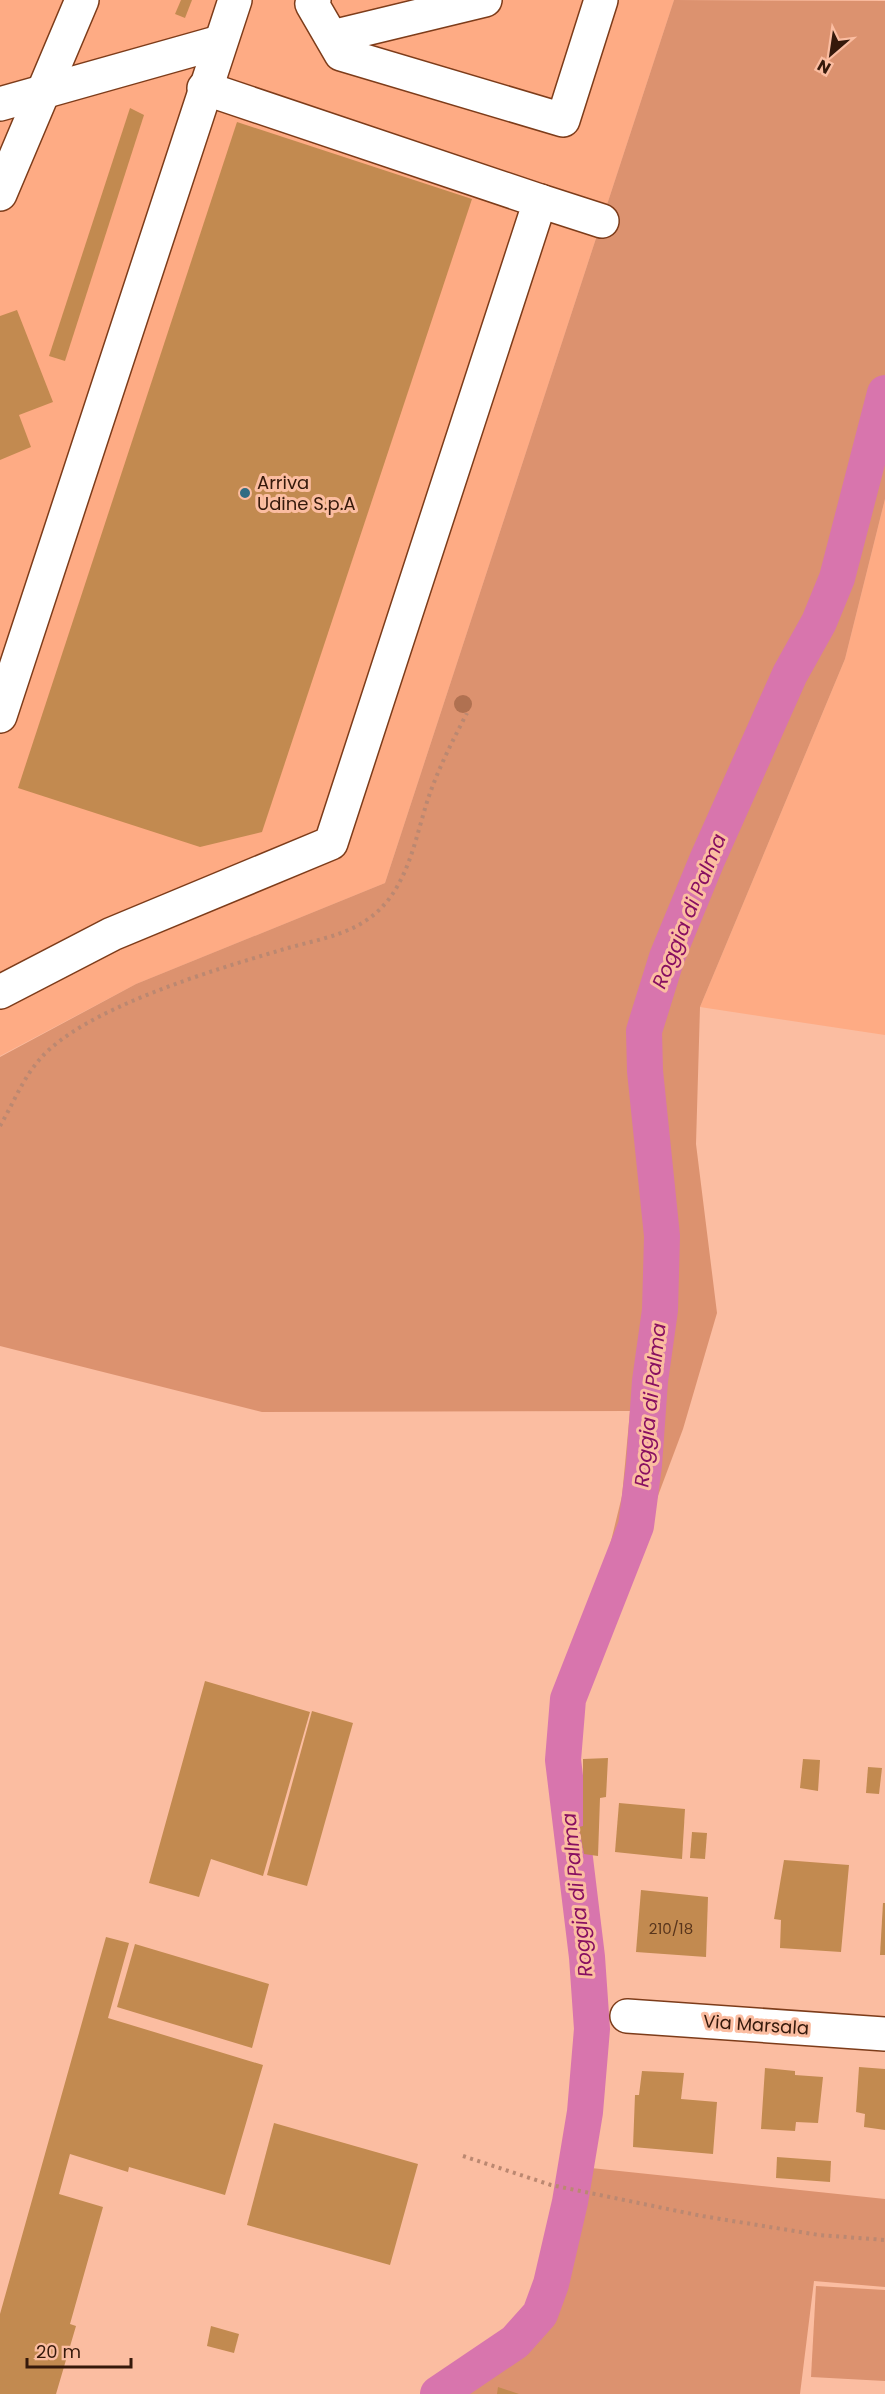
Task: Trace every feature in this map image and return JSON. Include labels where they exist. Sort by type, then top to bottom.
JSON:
[{"type":"street","points":[[0,194],[82,0]]},
{"type":"street","points":[[0,716],[204,88],[235,0]]},
{"type":"street","points":[[314,0],[312,4],[341,54],[563,120],[601,0]]},
{"type":"street","points":[[332,37],[485,0]]},
{"type":"street","points":[[0,104],[220,42]]},
{"type":"street","points":[[204,88],[602,222]]},
{"type":"street","points":[[0,992],[112,934],[331,843],[540,201]]},
{"type":"street","name":"Via Marsala","points":[[627,2016],[885,2034]]},
{"type":"path","points":[[0,1126],[38,1061],[54,1044],[75,1030],[165,989],[221,968],[350,929],[372,916],[398,885],[409,861],[429,795],[466,712]]},
{"type":"path","points":[[463,2156],[551,2185],[714,2218],[819,2235],[885,2240]]},
{"type":"shaded area","points":[[0,0],[674,0],[385,883],[136,984],[0,1056]]},
{"type":"shaded area","points":[[674,0],[885,1],[885,499],[845,659],[700,1007],[696,1144],[717,1313],[683,1429],[644,1533],[610,1545],[622,1496],[630,1411],[262,1412],[0,1346],[0,1057],[136,984],[385,883]]},
{"type":"shaded area","points":[[885,499],[885,1035],[700,1007],[845,659]]},
{"type":"shaded area","points":[[591,2168],[885,2199],[885,2287],[814,2281],[800,2394],[446,2394],[526,2342],[547,2318]]},
{"type":"shaded area","points":[[816,2286],[885,2290],[885,2381],[811,2377]]},
{"type":"building","points":[[181,0],[192,0],[185,18],[175,14]]},
{"type":"building","points":[[130,108],[144,115],[65,361],[49,356]]},
{"type":"building","name":"Arriva Udine S.p.A","points":[[237,122],[472,199],[262,832],[200,847],[18,788]]},
{"type":"building","points":[[17,310],[53,402],[19,415],[31,447],[0,460],[0,316]]},
{"type":"building","points":[[205,1681],[310,1712],[263,1876],[211,1859],[199,1897],[149,1883]]},
{"type":"building","points":[[312,1711],[353,1723],[307,1886],[267,1875]]},
{"type":"building","points":[[608,1758],[606,1797],[600,1798],[598,1856],[584,1854],[579,1827],[583,1826],[583,1759]]},
{"type":"building","points":[[803,1759],[820,1760],[818,1791],[800,1788]]},
{"type":"building","points":[[868,1767],[882,1768],[879,1794],[866,1793]]},
{"type":"building","points":[[619,1803],[685,1809],[682,1859],[615,1852]]},
{"type":"building","points":[[692,1832],[707,1833],[705,1859],[690,1858]]},
{"type":"building","points":[[784,1860],[849,1865],[841,1952],[780,1948],[781,1920],[774,1919]]},
{"type":"building","points":[[641,1890],[708,1897],[706,1957],[636,1952]]},
{"type":"building","points":[[883,1903],[885,1903],[885,1955],[880,1955]]},
{"type":"building","points":[[106,1937],[129,1943],[108,2018],[263,2065],[225,2195],[129,2167],[128,2172],[70,2154],[59,2194],[103,2207],[70,2324],[76,2326],[56,2394],[0,2394],[0,2314]]},
{"type":"building","points":[[135,1944],[269,1984],[252,2048],[117,2007]]},
{"type":"building","points":[[859,2067],[885,2069],[885,2130],[864,2127],[865,2114],[856,2112]]},
{"type":"building","points":[[765,2068],[795,2071],[795,2075],[823,2077],[818,2123],[796,2122],[795,2131],[761,2129]]},
{"type":"building","points":[[642,2071],[684,2073],[681,2099],[717,2102],[713,2154],[633,2147],[635,2095],[639,2095]]},
{"type":"building","points":[[274,2123],[418,2164],[390,2265],[247,2225]]},
{"type":"building","points":[[777,2157],[831,2161],[830,2182],[776,2178]]},
{"type":"building","points":[[211,2326],[239,2334],[234,2353],[207,2346]]},
{"type":"building","points":[[498,2387],[519,2394],[497,2394]]},
{"type":"waterway","name":"Roggia di Palma","points":[[438,2394],[515,2342],[540,2314],[551,2284],[570,2202],[585,2112],[592,2029],[587,1957],[563,1760],[568,1699],[636,1526],[644,1465],[650,1381],[660,1310],[662,1236],[645,1071],[644,1031],[667,957],[707,860],[790,674],[819,622],[837,578],[885,393]]},
{"type":"place","name":"Arriva Udine S.p.A","points":[[245,493]]}]
